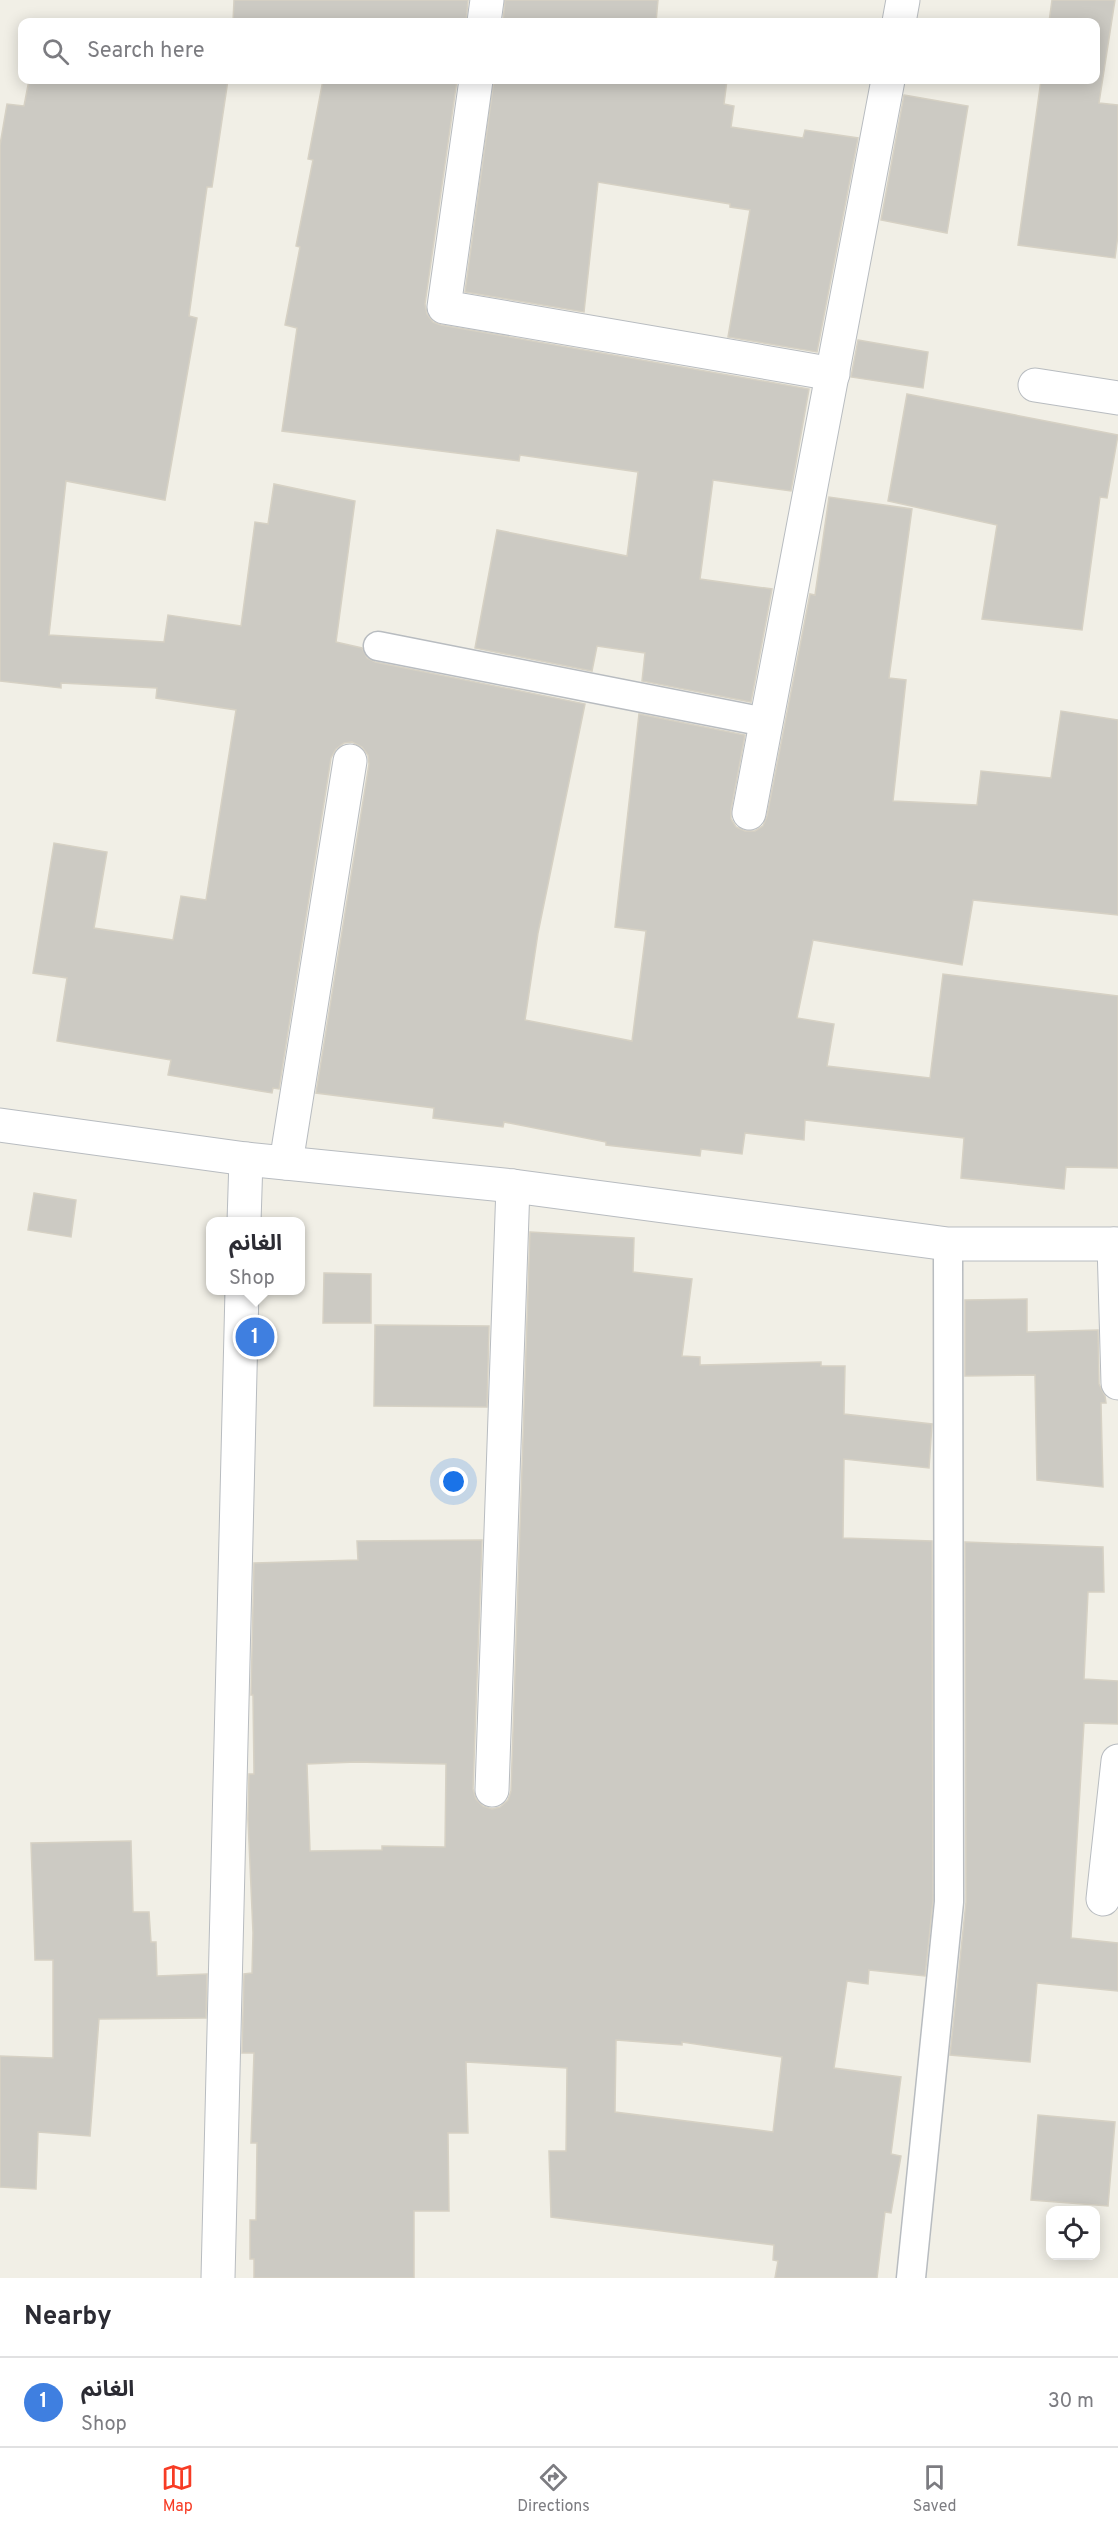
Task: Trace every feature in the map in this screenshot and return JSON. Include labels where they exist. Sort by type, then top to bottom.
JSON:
[{"type":"street","points":[[485,18],[487,0]]},
{"type":"street","points":[[900,18],[903,0]]},
{"type":"street","points":[[475,84],[444,307],[833,374]]},
{"type":"street","points":[[749,813],[887,84]]},
{"type":"street","points":[[1035,385],[1118,398]]},
{"type":"street","points":[[286,1163],[350,761]]},
{"type":"street","points":[[0,1125],[246,1159],[513,1186],[948,1244],[1116,1244],[1118,1383]]},
{"type":"street","points":[[244,1217],[246,1159]]},
{"type":"street","points":[[492,1790],[513,1186]]},
{"type":"street","points":[[218,2278],[242,1295]]},
{"type":"street","points":[[1103,1899],[1118,1761]]},
{"type":"lane","points":[[378,646],[765,722]]},
{"type":"lane","points":[[911,2278],[949,1902],[948,1244]]},
{"type":"building","points":[[234,0],[468,0],[466,18],[233,18]]},
{"type":"building","points":[[505,0],[658,0],[656,18],[503,18]]},
{"type":"building","points":[[1052,0],[1115,0],[1099,103],[1118,105],[1118,235],[1115,258],[1018,245],[1040,84],[1100,84],[1100,18],[1050,18]]},
{"type":"building","points":[[28,84],[227,84],[212,187],[207,187],[189,316],[197,318],[165,500],[66,481],[49,635],[164,642],[168,615],[241,626],[255,522],[268,524],[274,484],[355,501],[336,642],[362,648],[367,658],[375,662],[585,704],[538,933],[525,1020],[632,1041],[646,931],[615,927],[639,714],[745,735],[731,819],[736,827],[745,831],[755,831],[763,826],[767,816],[810,594],[815,595],[829,497],[912,509],[889,678],[906,680],[893,801],[977,805],[981,771],[1051,778],[1061,711],[1118,720],[1118,915],[973,900],[962,965],[813,940],[797,1018],[834,1024],[827,1066],[930,1078],[943,974],[1118,996],[1118,1168],[1066,1167],[1064,1189],[961,1178],[964,1138],[805,1120],[804,1140],[745,1133],[742,1154],[701,1149],[700,1156],[606,1145],[606,1142],[504,1122],[503,1127],[433,1118],[434,1108],[316,1093],[369,764],[368,755],[362,747],[352,742],[344,743],[336,749],[331,758],[279,1089],[273,1088],[272,1093],[168,1075],[171,1060],[57,1041],[67,978],[33,973],[54,843],[107,852],[94,928],[173,940],[181,896],[206,900],[236,710],[156,698],[157,688],[61,683],[61,688],[0,681],[0,145],[7,104],[24,106]]},
{"type":"building","points":[[322,84],[456,84],[425,304],[427,314],[433,322],[809,389],[791,491],[713,480],[700,579],[772,589],[751,702],[642,681],[645,653],[597,646],[592,671],[475,648],[497,530],[627,556],[638,472],[520,455],[519,461],[282,431],[297,328],[285,325],[300,247],[296,246],[313,160],[308,159]]},
{"type":"building","points":[[493,84],[726,84],[724,104],[734,106],[731,127],[803,138],[805,130],[858,138],[817,352],[728,337],[750,210],[730,207],[730,204],[598,182],[584,312],[465,292]]},
{"type":"building","points":[[904,95],[968,106],[947,233],[881,220]]},
{"type":"building","points":[[858,340],[928,352],[923,388],[851,377]]},
{"type":"building","points":[[907,394],[1118,435],[1107,498],[1100,497],[1082,630],[982,619],[997,525],[888,501]]},
{"type":"building","points":[[34,1193],[76,1200],[71,1237],[28,1230]]},
{"type":"building","points":[[530,1232],[634,1238],[633,1272],[692,1279],[682,1356],[700,1357],[700,1365],[821,1362],[821,1366],[845,1366],[844,1414],[932,1424],[929,1468],[844,1459],[843,1538],[932,1541],[933,1901],[925,1976],[869,1970],[868,1984],[847,1981],[834,2068],[901,2077],[891,2154],[901,2156],[891,2213],[885,2212],[877,2278],[775,2278],[778,2261],[773,2260],[774,2245],[551,2217],[549,2151],[566,2151],[567,2068],[466,2062],[468,2133],[448,2133],[449,2211],[414,2211],[414,2278],[254,2278],[254,2259],[250,2259],[250,2220],[256,2220],[257,2143],[251,2143],[254,2053],[242,2053],[244,1974],[252,1973],[253,1933],[248,1819],[249,1774],[254,1774],[253,1695],[251,1695],[254,1563],[358,1560],[357,1541],[482,1540],[473,1789],[476,1799],[483,1806],[492,1809],[500,1807],[508,1800],[511,1791]],"holes":[[[356,1762],[446,1764],[445,1847],[382,1846],[382,1850],[310,1851],[307,1764]],[[616,2040],[682,2045],[682,2042],[782,2057],[773,2132],[615,2112]]]},
{"type":"building","points":[[324,1273],[371,1274],[371,1323],[323,1323]]},
{"type":"building","points":[[1027,1299],[1027,1332],[1098,1330],[1099,1384],[1106,1403],[1101,1403],[1103,1487],[1037,1480],[1035,1375],[965,1376],[965,1300]]},
{"type":"building","points":[[375,1325],[489,1326],[487,1407],[374,1406]]},
{"type":"building","points":[[965,1542],[1103,1547],[1104,1592],[1088,1592],[1084,1679],[1118,1681],[1118,1724],[1084,1723],[1071,1938],[1118,1943],[1118,1991],[1037,1983],[1030,2062],[950,2055],[966,1902]]},
{"type":"building","points":[[131,1841],[133,1912],[149,1912],[151,1942],[156,1942],[157,1976],[207,1974],[206,2018],[99,2019],[90,2136],[38,2132],[36,2189],[0,2187],[0,2056],[53,2058],[53,1960],[35,1960],[31,1843]]},
{"type":"building","points":[[1038,2115],[1115,2122],[1108,2206],[1031,2200]]},
{"type":"place","name":"الغانم","points":[[255,1337]]}]
